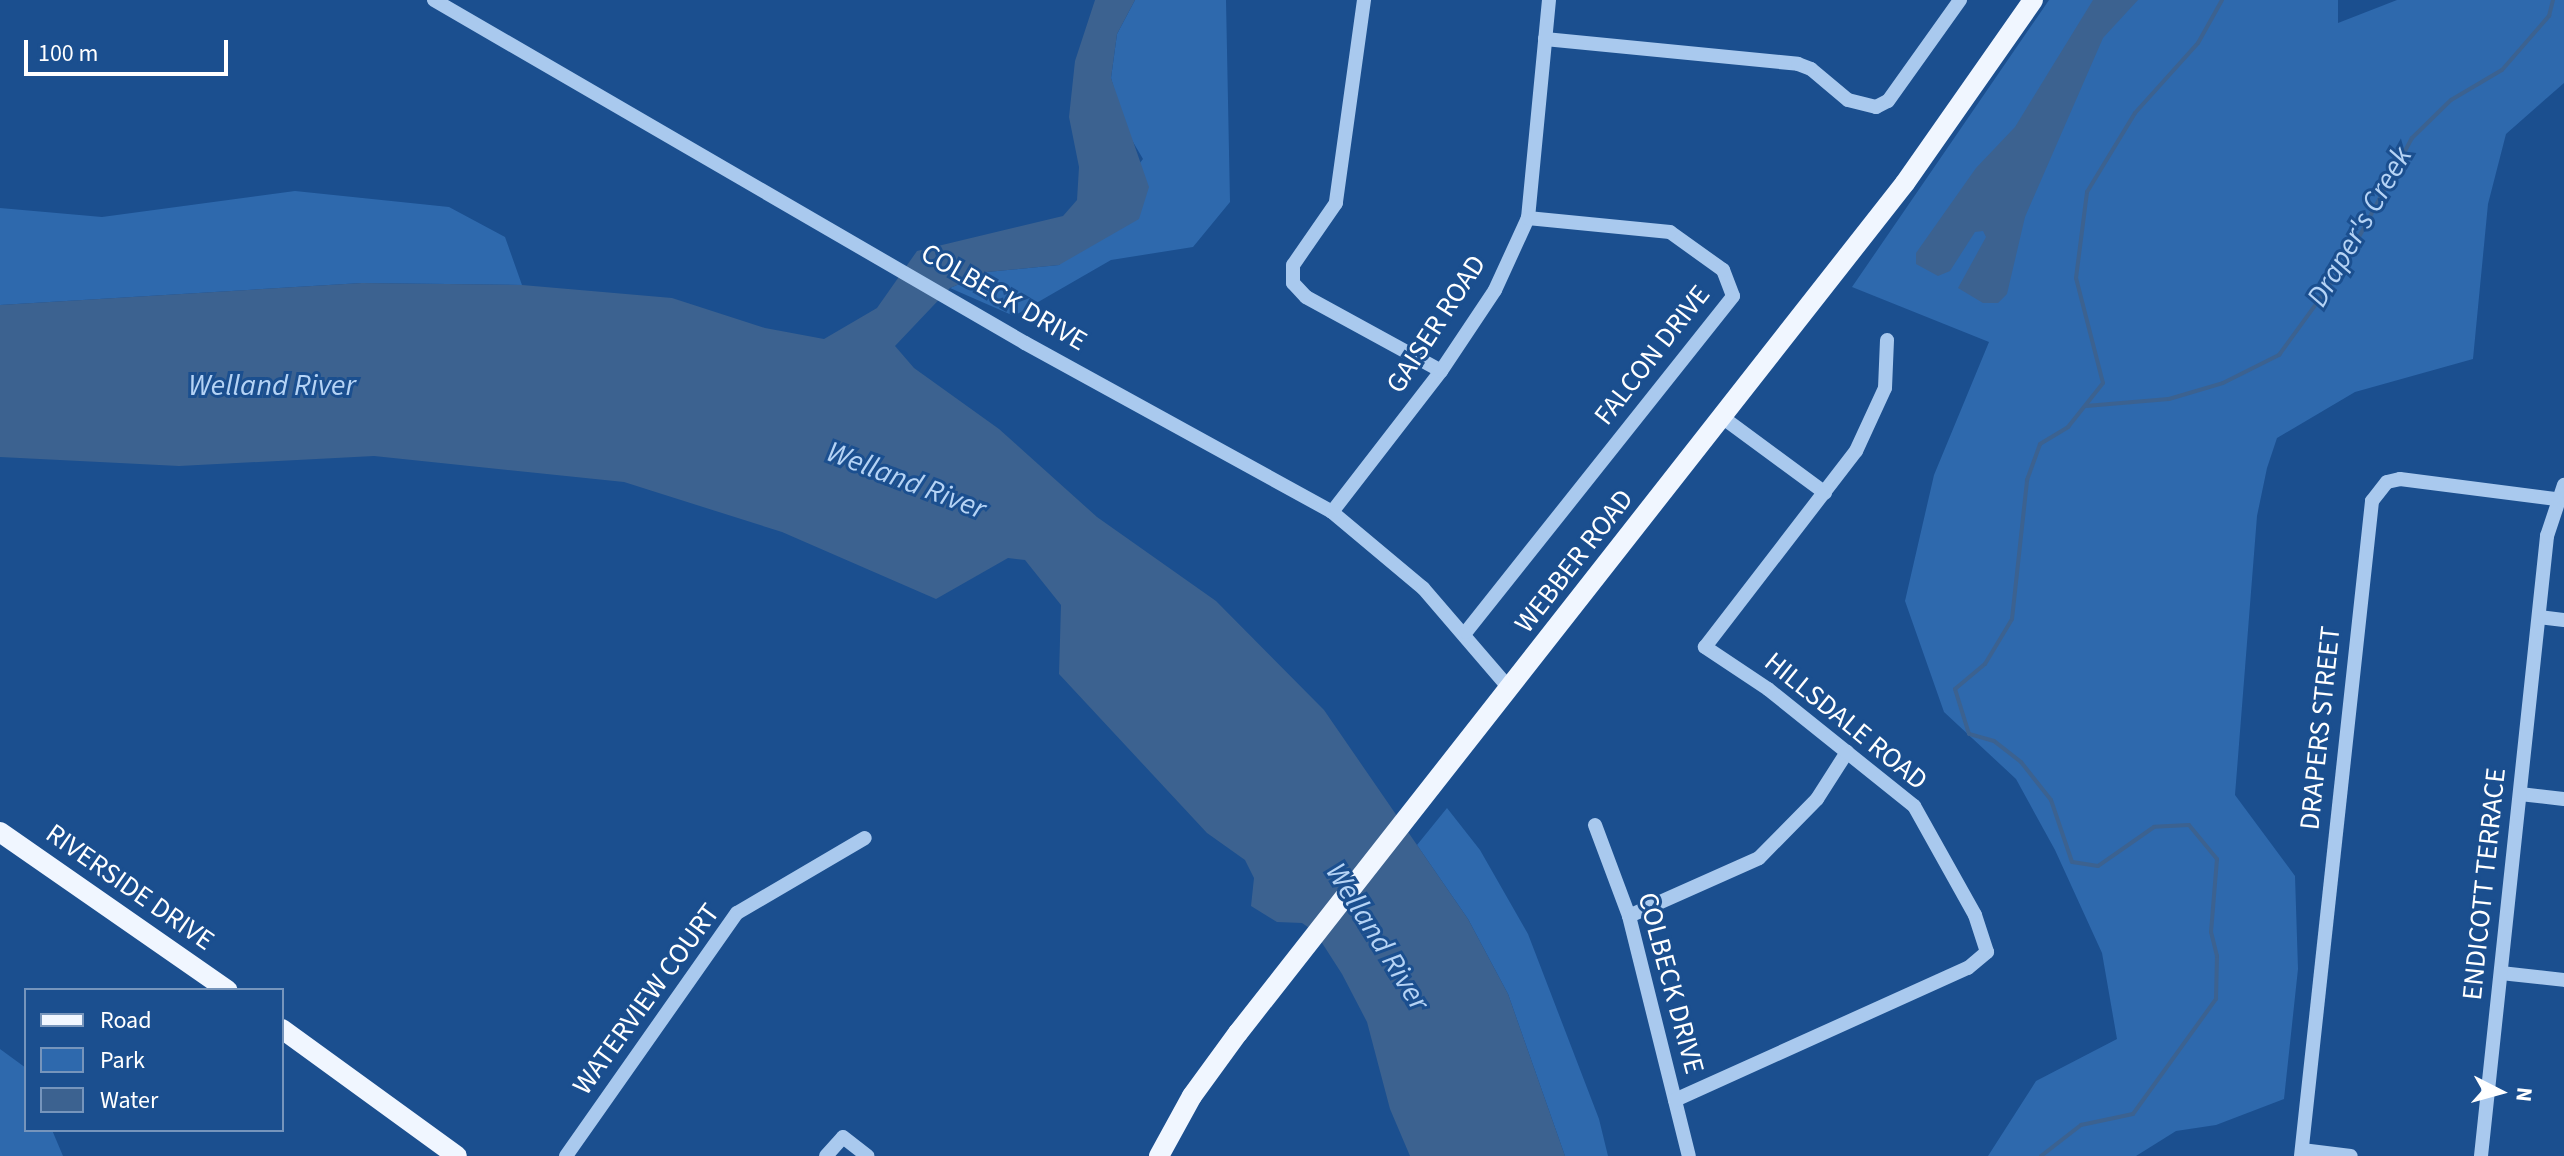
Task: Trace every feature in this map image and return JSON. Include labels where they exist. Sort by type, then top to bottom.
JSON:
[{"type":"main road","name":"WEBBER ROAD","points":[[1159,1156],[1192,1096],[1965,103],[2033,0]]},
{"type":"main road","name":"RIVERSIDE DRIVE","points":[[0,832],[224,988]]},
{"type":"main road","points":[[284,1030],[457,1156]]},
{"type":"street","name":"COLBECK DRIVE","points":[[434,0],[932,288],[1332,512],[1423,588],[1466,632],[1509,688]]},
{"type":"street","points":[[1364,0],[1336,203],[1293,265],[1293,283],[1306,297],[1441,371]]},
{"type":"street","name":"GAISER ROAD","points":[[1332,512],[1441,371],[1495,290],[1528,218],[1549,0]]},
{"type":"street","points":[[1545,39],[1798,64],[1811,69],[1848,100],[1876,107],[1888,101],[1960,0]]},
{"type":"street","name":"FALCON DRIVE","points":[[1466,632],[1733,296],[1723,270],[1670,232],[1528,218]]},
{"type":"street","name":"HILLSDALE ROAD","points":[[1675,1100],[1982,961],[1987,952],[1975,915],[1914,806],[1847,752],[1705,647],[1856,451],[1879,408],[1888,374],[1887,340]]},
{"type":"street","points":[[1722,417],[1825,493]]},
{"type":"street","name":"DRAPERS STREET","points":[[2301,1153],[2372,501],[2387,482],[2400,479],[2557,499]]},
{"type":"street","name":"ENDICOTT TERRACE","points":[[2481,1156],[2539,617],[2557,499],[2564,485]]},
{"type":"street","points":[[2539,617],[2564,620]]},
{"type":"street","points":[[1629,916],[1759,858],[1817,799],[1847,752]]},
{"type":"street","points":[[2520,794],[2564,799]]},
{"type":"street","name":"COLBECK DRIVE","points":[[1595,825],[1629,916],[1689,1156]]},
{"type":"street","name":"WATERVIEW COURT","points":[[566,1156],[737,913],[865,838]]},
{"type":"street","points":[[2501,973],[2564,980]]},
{"type":"street","points":[[826,1156],[843,1137],[867,1156]]},
{"type":"street","points":[[2301,1153],[2351,1156]]},
{"type":"green space","points":[[1135,0],[1226,0],[1230,202],[1193,247],[1111,260],[1014,316],[950,288],[987,272],[1059,265],[1143,159],[1126,130],[1111,78],[1117,34]]},
{"type":"green space","points":[[2049,0],[2338,0],[2338,23],[2397,0],[2564,0],[2564,83],[2506,134],[2488,204],[2473,359],[2355,392],[2277,438],[2267,468],[2257,516],[2235,795],[2295,876],[2298,969],[2284,1099],[2216,1125],[2176,1131],[2136,1156],[1988,1156],[2036,1081],[2117,1039],[2102,953],[2055,850],[2016,779],[1944,712],[1905,601],[1934,475],[1989,342],[1852,287]]},
{"type":"green space","points":[[295,191],[449,207],[505,237],[522,285],[362,283],[0,305],[0,208],[102,217]]},
{"type":"green space","points":[[1447,808],[1480,850],[1528,934],[1599,1119],[1608,1156],[1565,1156],[1508,994],[1468,919],[1417,845]]},
{"type":"green space","points":[[0,1049],[24,1067],[24,1132],[53,1132],[63,1156],[0,1156]]},
{"type":"water","name":"Welland River","points":[[1095,0],[1135,0],[1117,34],[1111,78],[1149,187],[1139,219],[1059,265],[987,272],[950,288],[895,346],[914,368],[999,429],[1097,517],[1216,601],[1324,710],[1468,919],[1508,994],[1565,1156],[1410,1156],[1390,1109],[1367,1022],[1315,932],[1302,923],[1277,922],[1251,906],[1254,878],[1245,860],[1207,833],[1059,674],[1061,605],[1025,560],[1008,558],[936,599],[782,532],[624,482],[374,456],[179,466],[0,457],[0,305],[362,283],[522,285],[672,298],[765,328],[824,339],[877,308],[917,251],[1063,216],[1077,200],[1079,167],[1069,117],[1075,61]]},
{"type":"water","points":[[2093,0],[2138,0],[2103,38],[2025,217],[2007,294],[1998,303],[1983,303],[1958,288],[1986,237],[1983,231],[1975,232],[1950,271],[1938,276],[1916,264],[1916,253],[1976,168],[2015,127]]},
{"type":"waterway","name":"Draper's Creek","points":[[2041,1156],[2081,1125],[2133,1114],[2216,999],[2217,956],[2211,932],[2217,859],[2189,825],[2154,827],[2098,866],[2072,862],[2051,800],[2021,762],[1994,741],[1969,734],[1955,689],[1985,664],[2012,619],[2027,480],[2040,444],[2068,427],[2103,383],[2076,278],[2087,192],[2135,113],[2198,43],[2222,0]]},
{"type":"waterway","name":"Draper's Creek","points":[[2086,406],[2169,399],[2223,383],[2279,355],[2343,267],[2412,138],[2451,100],[2502,70],[2549,16],[2553,0]]}]
